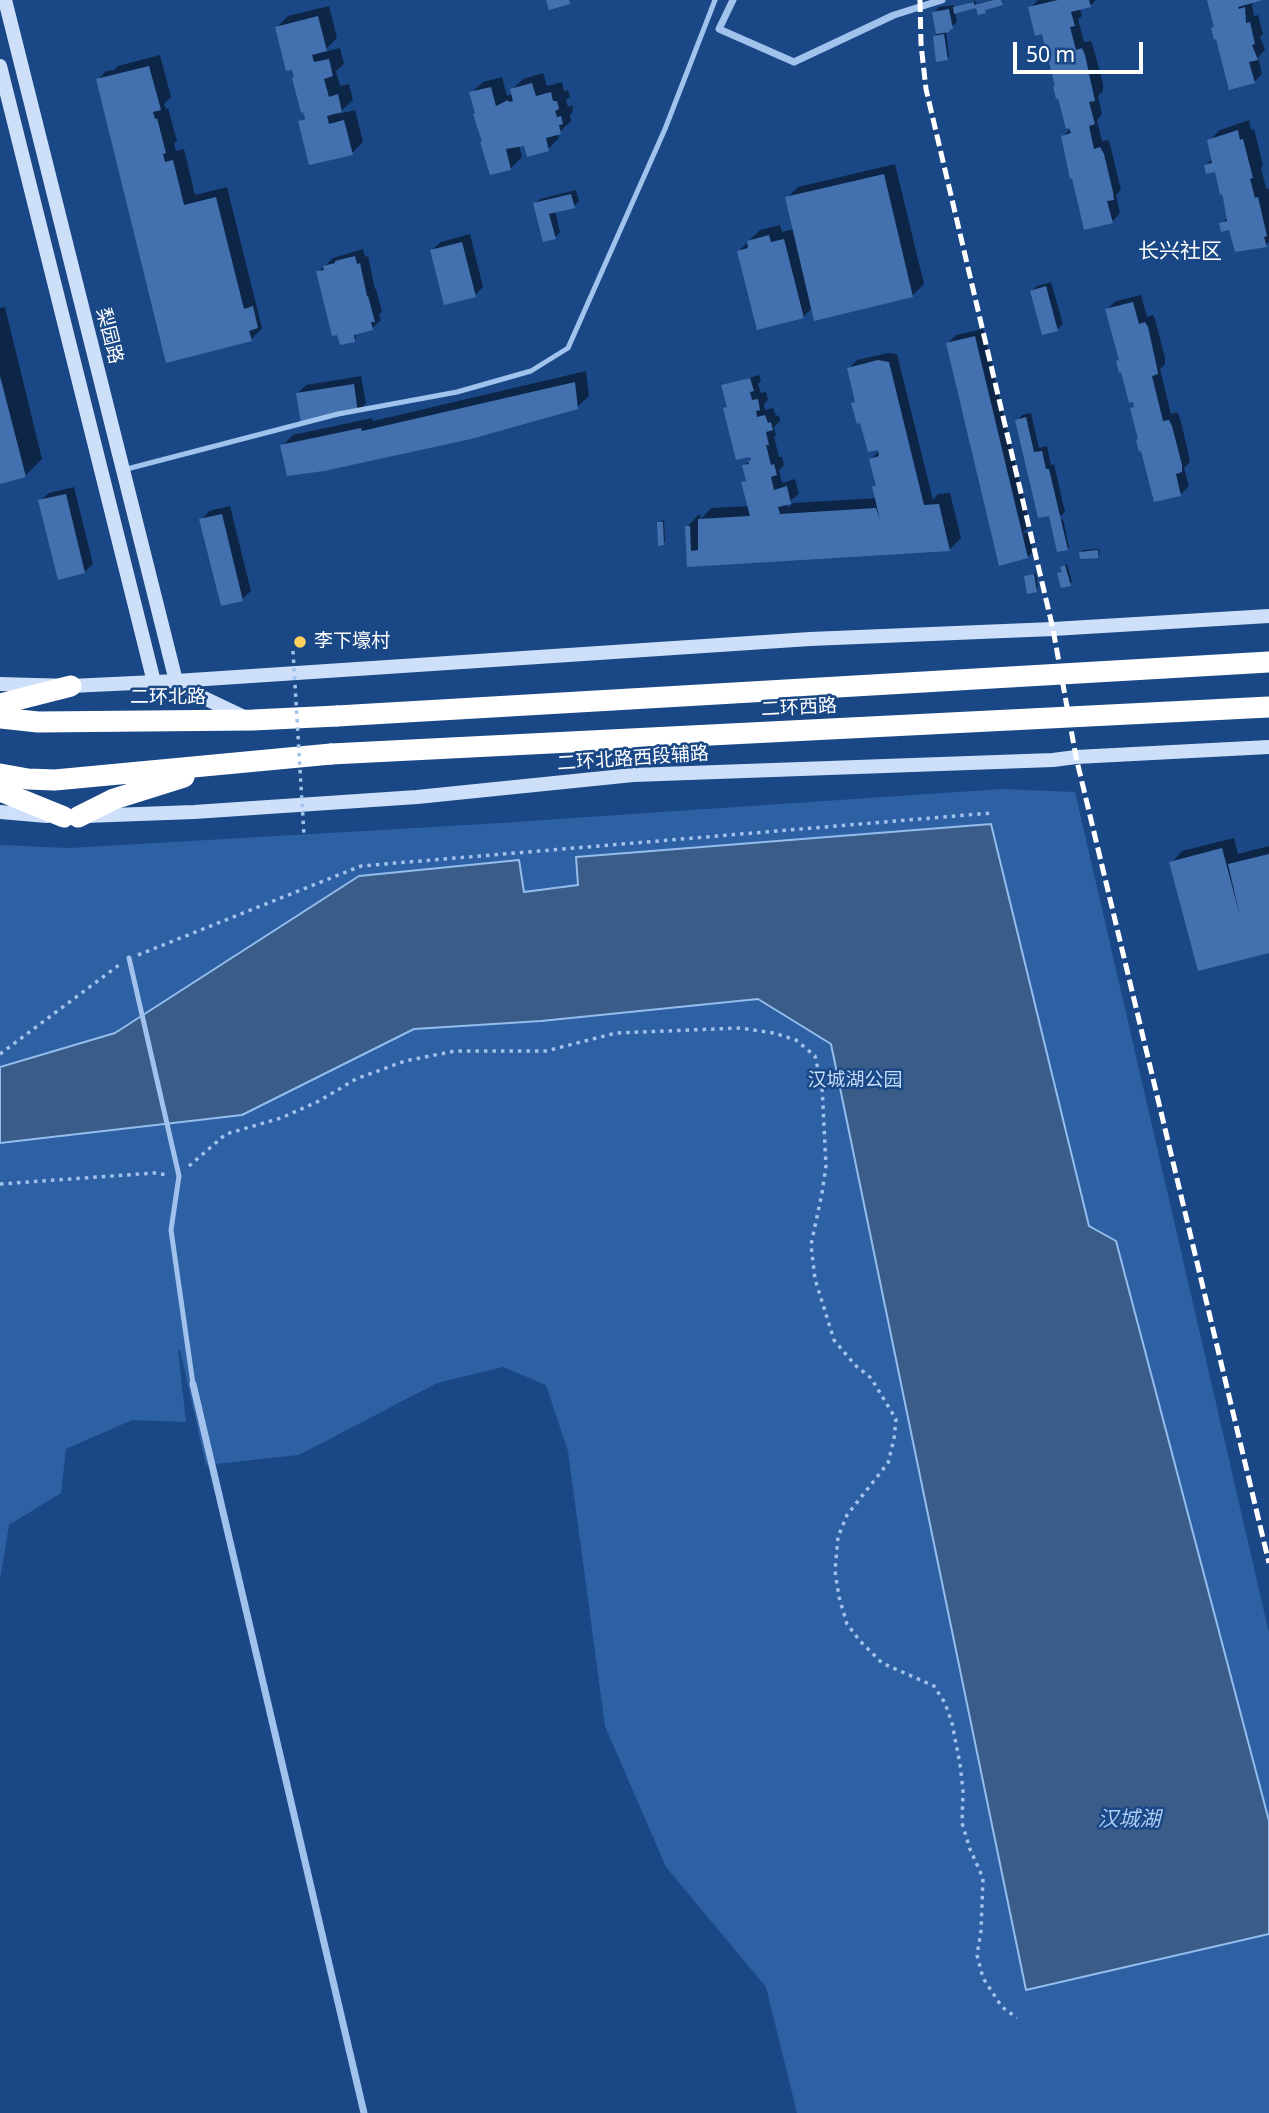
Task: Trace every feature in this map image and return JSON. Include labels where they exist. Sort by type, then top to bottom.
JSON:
[{"type":"highway","name":"二环西路","points":[[337,716],[1269,662]]},
{"type":"highway","points":[[0,704],[71,686]]},
{"type":"highway","name":"二环西路","points":[[218,763],[331,754],[1269,707]]},
{"type":"highway","name":"二环北路","points":[[0,718],[38,722],[253,720],[337,716]]},
{"type":"highway","points":[[0,791],[71,817],[218,763]]},
{"type":"highway","points":[[0,774],[55,780],[218,763]]},
{"type":"main road","name":"梨园路","points":[[5,0],[176,681]]},
{"type":"main road","name":"梨园路","points":[[0,66],[154,682]]},
{"type":"main road","points":[[0,684],[71,686],[176,681],[810,639],[1053,629],[1269,616]]},
{"type":"main road","points":[[176,681],[222,708],[253,720]]},
{"type":"main road","name":"二环北路西段辅路","points":[[0,812],[71,817],[194,812],[417,797],[633,775],[1053,760],[1269,747]]},
{"type":"street","points":[[733,0],[719,29],[794,62],[894,15],[942,0]]},
{"type":"street","points":[[193,1384],[364,2113]]},
{"type":"lane","points":[[123,470],[338,414],[457,392],[531,371],[568,348],[664,129],[715,0]]},
{"type":"lane","points":[[129,958],[179,1176],[171,1230],[193,1384]]},
{"type":"path","points":[[293,651],[304,836]]},
{"type":"path","points":[[0,1054],[129,958],[361,866],[991,814]]},
{"type":"path","points":[[0,1184],[154,1172],[179,1176],[199,1155],[226,1134],[281,1118],[319,1101],[356,1079],[405,1061],[456,1051],[546,1051],[616,1033],[740,1028],[774,1033],[796,1040],[815,1056],[822,1086],[826,1166],[811,1245],[815,1279],[834,1340],[855,1365],[871,1378],[897,1419],[888,1463],[847,1515],[838,1537],[835,1571],[839,1597],[847,1624],[860,1642],[882,1662],[934,1686],[945,1703],[960,1764],[962,1823],[983,1878],[981,1931],[976,1955],[983,1978],[1002,2007],[1017,2018]]},
{"type":"green space","name":"汉城湖公园","points":[[1002,789],[1075,792],[1269,1633],[1269,2113],[797,2113],[766,1987],[666,1867],[605,1726],[568,1451],[546,1385],[503,1367],[437,1383],[299,1455],[206,1465],[178,1350],[186,1422],[132,1420],[66,1449],[61,1493],[9,1525],[0,1580],[0,845],[69,848],[485,824]]},
{"type":"water","name":"汉城湖","points":[[991,824],[1089,1226],[1116,1241],[1269,1821],[1269,1934],[1026,1990],[831,1044],[758,999],[541,1021],[414,1029],[242,1115],[0,1143],[0,1067],[115,1033],[359,876],[519,860],[524,892],[578,885],[576,857]]},
{"type":"building","points":[[546,0],[569,0],[570,4],[549,10]]},
{"type":"building","points":[[1001,0],[1003,5],[978,15],[976,8],[954,14],[953,7]]},
{"type":"building","points":[[1058,0],[1089,0],[1091,7],[1071,12],[1075,26],[1070,27],[1076,50],[1082,48],[1085,55],[1095,101],[1089,102],[1095,124],[1089,126],[1094,149],[1100,147],[1104,154],[1114,200],[1107,201],[1113,223],[1084,230],[1061,136],[1071,133],[1069,128],[1066,129],[1058,98],[1056,99],[1042,34],[1035,36],[1028,7]]},
{"type":"building","points":[[1207,0],[1263,0],[1238,7],[1245,7],[1246,23],[1250,22],[1255,44],[1252,45],[1258,60],[1249,62],[1255,83],[1229,90],[1211,28],[1214,27]]},
{"type":"building","points":[[949,9],[953,29],[936,34],[932,12]]},
{"type":"building","points":[[318,16],[327,51],[312,55],[314,62],[329,59],[333,76],[324,79],[329,97],[338,94],[342,112],[327,116],[329,124],[344,120],[353,155],[309,165],[298,121],[305,119],[303,112],[301,113],[292,70],[286,71],[275,27]]},
{"type":"building","points":[[944,34],[948,60],[936,62],[933,36]]},
{"type":"building","points":[[149,66],[161,110],[153,112],[166,153],[163,154],[165,162],[173,160],[184,205],[216,197],[244,309],[253,306],[258,328],[249,331],[252,341],[166,363],[96,79]]},
{"type":"building","points":[[532,83],[536,96],[551,92],[553,101],[557,101],[559,109],[555,111],[557,117],[561,116],[563,124],[559,125],[561,134],[546,138],[549,151],[527,157],[524,146],[506,149],[511,170],[490,175],[469,92],[491,87],[496,106],[508,100],[513,101],[510,89]]},
{"type":"building","points":[[1238,130],[1253,178],[1250,179],[1255,198],[1258,197],[1267,247],[1235,252],[1229,230],[1221,232],[1219,223],[1227,221],[1215,172],[1206,174],[1204,165],[1212,163],[1207,140]]},
{"type":"building","points":[[884,174],[913,297],[814,321],[785,197]]},
{"type":"building","points":[[571,194],[575,208],[549,214],[556,239],[543,242],[533,203]]},
{"type":"building","points":[[769,235],[771,242],[784,239],[804,318],[757,330],[737,251],[748,248],[747,241]]},
{"type":"building","points":[[462,242],[476,297],[444,305],[430,250]]},
{"type":"building","points":[[355,256],[357,264],[360,263],[375,322],[371,322],[373,330],[354,335],[355,342],[340,345],[337,335],[332,336],[316,271],[324,270],[323,266],[335,261]]},
{"type":"building","points":[[1046,286],[1058,331],[1042,335],[1030,291]]},
{"type":"building","points":[[1133,302],[1139,324],[1145,322],[1148,327],[1158,374],[1152,376],[1163,421],[1169,420],[1172,426],[1182,465],[1182,472],[1176,474],[1181,496],[1154,502],[1136,440],[1138,439],[1130,408],[1134,407],[1133,402],[1129,403],[1121,372],[1119,373],[1116,361],[1119,360],[1105,309]]},
{"type":"building","points":[[975,336],[1028,558],[999,566],[946,343]]},
{"type":"building","points":[[878,360],[889,362],[924,505],[939,504],[950,551],[687,567],[685,526],[690,526],[691,551],[698,550],[698,519],[750,516],[741,482],[746,481],[742,465],[749,464],[748,461],[751,460],[750,457],[736,460],[723,408],[727,407],[721,385],[750,378],[754,391],[750,392],[752,400],[758,399],[760,410],[756,411],[757,417],[765,415],[768,423],[771,422],[773,430],[766,432],[769,445],[766,445],[771,465],[774,464],[777,475],[771,477],[774,490],[787,486],[791,504],[778,507],[780,514],[876,508],[880,520],[869,459],[879,456],[878,450],[868,452],[860,423],[857,424],[851,403],[855,402],[847,368]]},
{"type":"building","points":[[0,376],[26,477],[0,484]]},
{"type":"building","points":[[575,382],[578,409],[471,439],[324,471],[287,476],[280,445],[361,428],[362,431]]},
{"type":"building","points":[[354,384],[358,413],[301,423],[296,393]]},
{"type":"building","points":[[1026,417],[1034,452],[1042,451],[1046,469],[1049,469],[1068,550],[1057,552],[1049,516],[1038,518],[1015,420]]},
{"type":"building","points":[[66,494],[85,573],[58,580],[38,500]]},
{"type":"building","points":[[222,514],[243,601],[221,606],[199,519]]},
{"type":"building","points":[[657,522],[663,522],[664,545],[658,546]]},
{"type":"building","points":[[1098,550],[1098,558],[1080,559],[1079,552]]},
{"type":"building","points":[[1065,565],[1071,586],[1061,588],[1057,573],[1062,572],[1060,567]]},
{"type":"building","points":[[1034,574],[1037,592],[1027,594],[1024,576]]},
{"type":"building","points":[[1222,848],[1240,916],[1228,864],[1269,854],[1269,953],[1198,971],[1169,862]]},
{"type":"railway","points":[[920,0],[926,89],[1053,629],[1076,757],[1269,1563]]},
{"type":"place","name":"李下壕村","points":[[300,642]]},
{"type":"district","name":"长兴社区","points":[[1180,252]]}]
